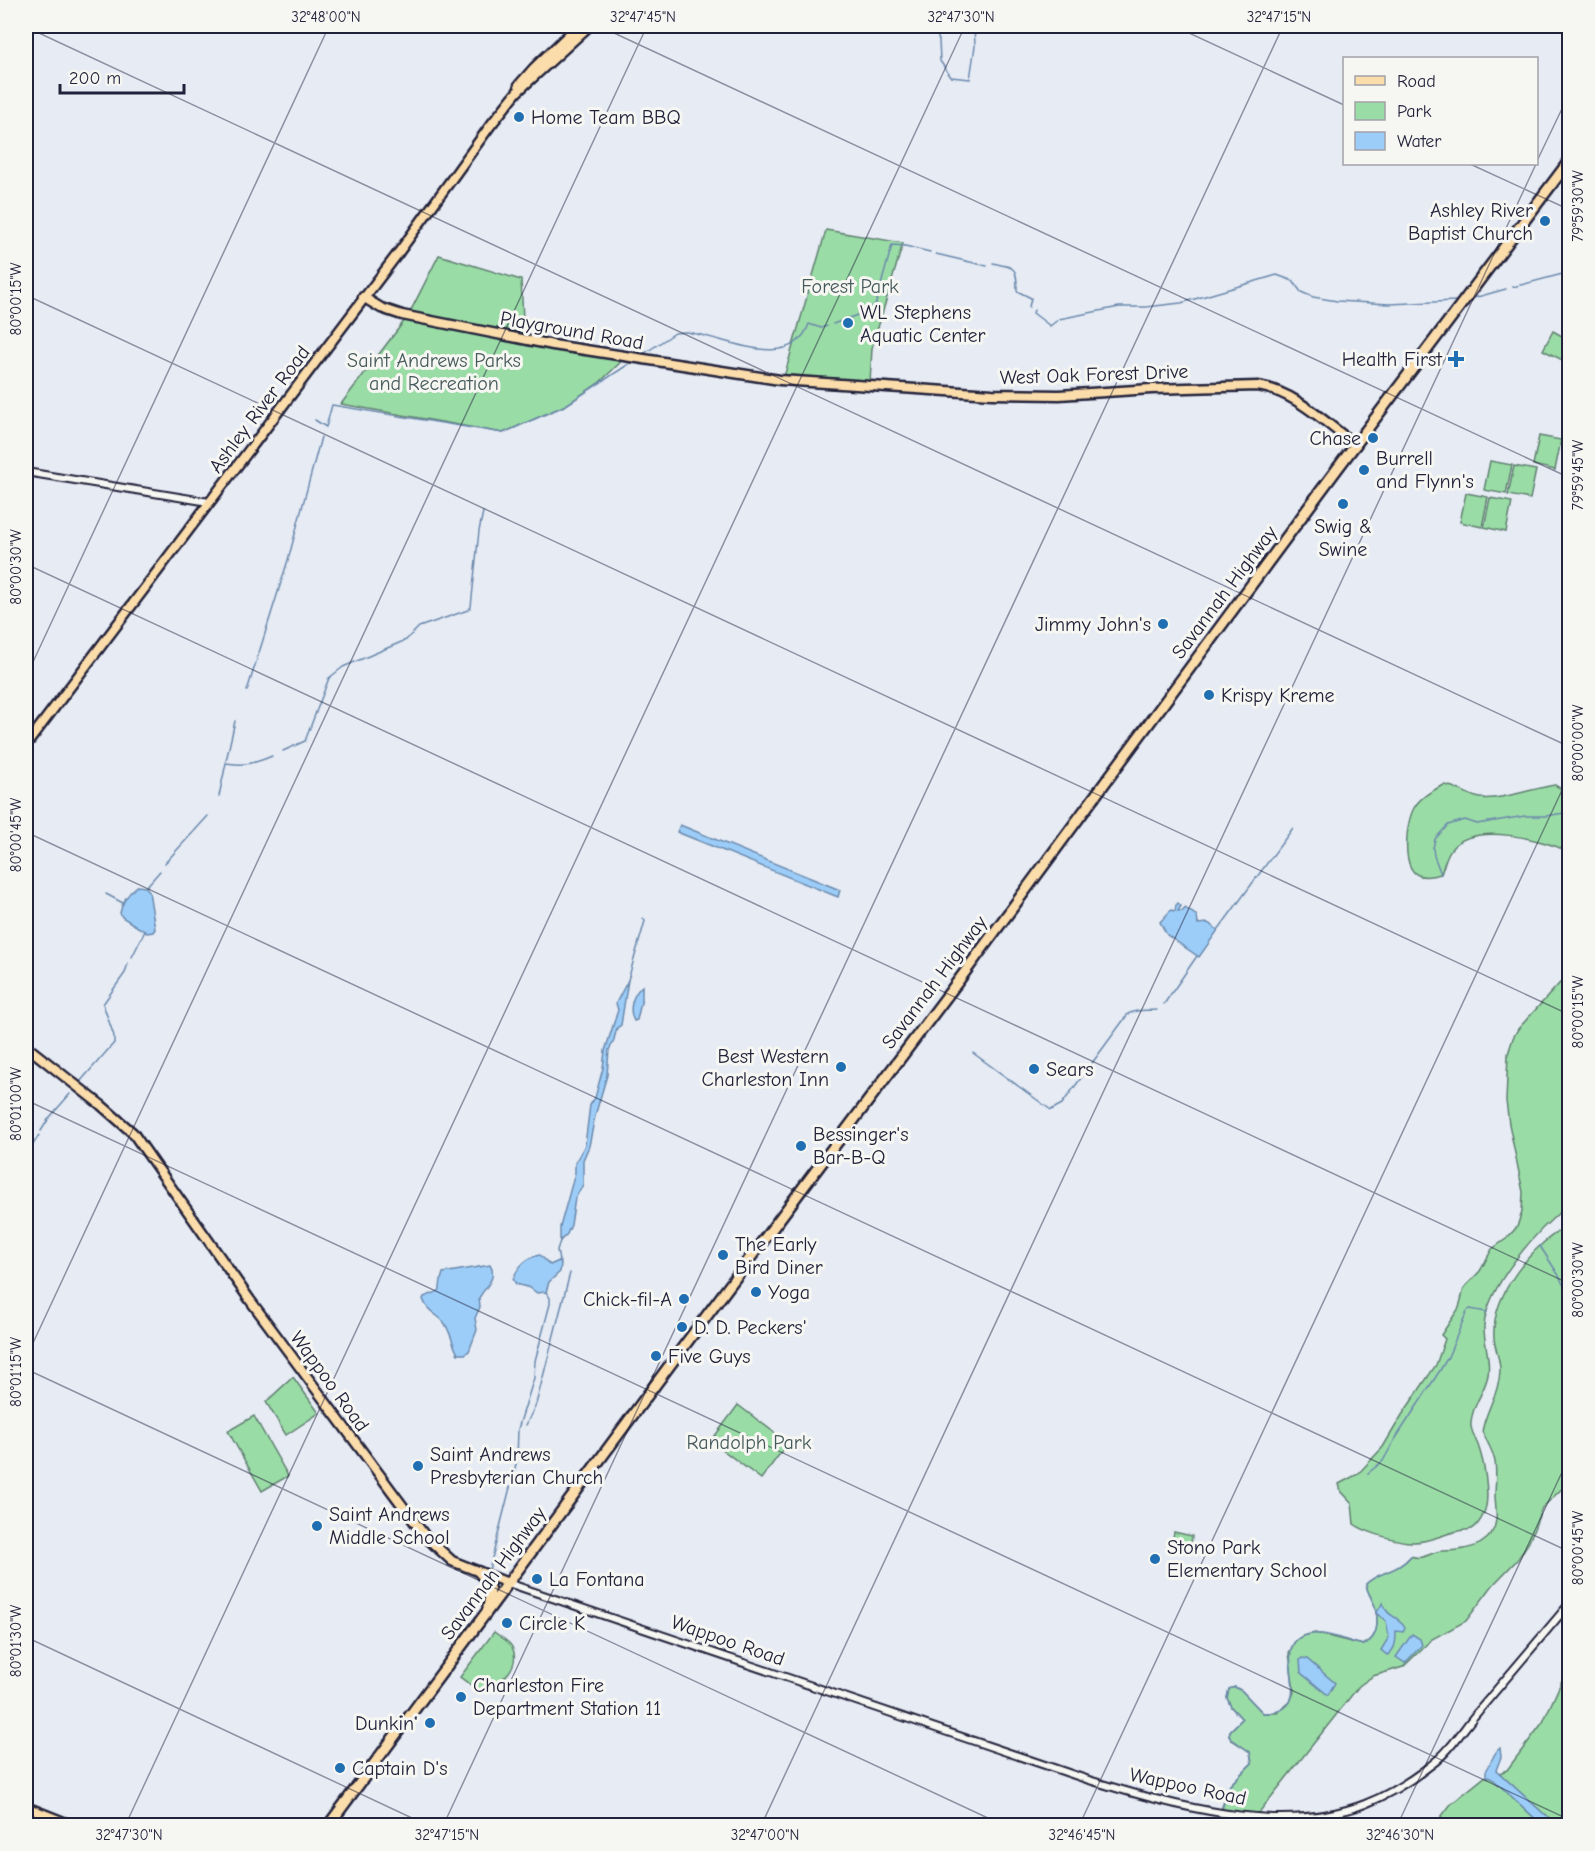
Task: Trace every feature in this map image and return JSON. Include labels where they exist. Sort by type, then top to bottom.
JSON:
[{"type":"highway","name":"Savannah Highway","points":[[328,1826],[1569,160]]},
{"type":"highway","points":[[479,1572],[490,1589],[487,1611]]},
{"type":"main road","name":"Ashley River Road","points":[[517,92],[520,83],[578,26]]},
{"type":"main road","name":"Ashley River Road","points":[[26,745],[399,252],[465,158],[517,92],[589,26]]},
{"type":"main road","name":"Playground Road","points":[[363,297],[381,308],[402,315],[482,331],[553,345],[780,380]]},
{"type":"main road","name":"West Oak Forest Drive","points":[[780,380],[992,394],[1059,395],[1151,389],[1258,386],[1274,388],[1293,398],[1356,445]]},
{"type":"main road","name":"Wappoo Road","points":[[26,1047],[133,1133],[250,1300],[425,1536],[452,1561],[508,1583]]},
{"type":"main road","points":[[26,1807],[74,1826]]},
{"type":"street","points":[[26,472],[209,502]]},
{"type":"street","name":"Wappoo Road","points":[[508,1583],[1089,1780],[1141,1796],[1268,1818],[1310,1816],[1364,1804],[1395,1789],[1433,1764],[1569,1603]]},
{"type":"green space","name":"Forest Park","points":[[826,230],[903,243],[872,348],[870,383],[784,377]]},
{"type":"green space","name":"Saint Andrews Parks and Recreation","points":[[439,255],[521,280],[524,338],[627,356],[600,382],[566,405],[503,433],[341,404],[408,316]]},
{"type":"green space","points":[[1553,331],[1569,340],[1569,350],[1564,361],[1543,350]]},
{"type":"green space","points":[[1539,436],[1561,440],[1555,470],[1533,465]]},
{"type":"green space","points":[[1490,461],[1512,465],[1506,494],[1484,490]]},
{"type":"green space","points":[[1514,466],[1536,470],[1530,499],[1508,495]]},
{"type":"green space","points":[[1466,493],[1488,497],[1482,527],[1460,522]]},
{"type":"green space","points":[[1490,498],[1512,502],[1506,532],[1484,527]]},
{"type":"green space","points":[[1444,785],[1476,797],[1488,798],[1555,785],[1569,794],[1569,852],[1527,838],[1492,834],[1476,836],[1463,840],[1452,848],[1441,874],[1427,877],[1418,875],[1409,863],[1407,854],[1407,833],[1411,815],[1423,797]]},
{"type":"green space","points":[[1569,973],[1565,1004],[1570,1024],[1569,1205],[1543,1228],[1516,1259],[1504,1276],[1488,1309],[1484,1331],[1488,1375],[1471,1419],[1472,1432],[1481,1454],[1486,1477],[1486,1506],[1479,1522],[1472,1529],[1420,1542],[1392,1539],[1354,1524],[1352,1503],[1341,1491],[1339,1484],[1358,1474],[1383,1447],[1436,1365],[1445,1339],[1441,1335],[1459,1308],[1464,1288],[1480,1271],[1492,1249],[1517,1227],[1522,1211],[1523,1192],[1506,1101],[1508,1054],[1518,1029]]},
{"type":"green space","points":[[1569,1225],[1569,1482],[1542,1508],[1529,1542],[1518,1559],[1493,1585],[1466,1621],[1432,1639],[1403,1667],[1373,1676],[1359,1686],[1249,1825],[1215,1826],[1230,1785],[1252,1763],[1250,1752],[1232,1740],[1229,1735],[1242,1719],[1231,1707],[1227,1698],[1229,1689],[1235,1687],[1242,1691],[1263,1713],[1277,1713],[1290,1702],[1294,1692],[1289,1653],[1295,1641],[1302,1636],[1315,1633],[1363,1645],[1372,1638],[1377,1624],[1375,1607],[1366,1584],[1400,1566],[1411,1556],[1423,1557],[1438,1552],[1476,1546],[1483,1542],[1494,1529],[1496,1467],[1491,1448],[1482,1432],[1499,1378],[1500,1366],[1494,1338],[1499,1305],[1517,1272],[1529,1257],[1555,1233]]},
{"type":"green space","points":[[293,1377],[319,1413],[286,1435],[266,1402]]},
{"type":"green space","name":"Randolph Park","points":[[738,1405],[788,1443],[761,1479],[711,1441]]},
{"type":"green space","points":[[254,1416],[288,1476],[262,1491],[228,1431]]},
{"type":"green space","points":[[1174,1532],[1192,1536],[1190,1551],[1171,1550]]},
{"type":"green space","points":[[494,1632],[512,1647],[514,1663],[511,1670],[499,1682],[477,1690],[460,1677]]},
{"type":"green space","points":[[1569,1665],[1569,1825],[1556,1825],[1499,1773],[1507,1770],[1543,1722]]},
{"type":"green space","points":[[1486,1776],[1494,1780],[1542,1825],[1434,1826],[1451,1804]]},
{"type":"water","points":[[680,825],[840,890],[838,897],[677,832]]},
{"type":"water","points":[[137,886],[146,887],[149,891],[155,929],[153,932],[147,933],[122,917],[120,913],[126,898]]},
{"type":"water","points":[[1178,903],[1181,906],[1178,911],[1183,911],[1185,908],[1197,916],[1198,924],[1208,923],[1218,930],[1199,957],[1167,935],[1160,922],[1171,910],[1175,911]]},
{"type":"water","points":[[628,980],[621,1025],[617,1028],[609,1050],[607,1075],[589,1146],[583,1160],[583,1185],[575,1198],[571,1225],[567,1234],[560,1241],[560,1227],[575,1173],[575,1163],[585,1145],[590,1105],[595,1098],[605,1051],[618,1010],[616,1003]]},
{"type":"water","points":[[642,986],[637,1020],[634,1021],[631,1012],[632,1003]]},
{"type":"water","points":[[540,1255],[550,1265],[559,1261],[561,1263],[560,1272],[549,1282],[546,1292],[537,1293],[530,1288],[516,1284],[513,1279],[524,1263]]},
{"type":"water","points":[[490,1265],[492,1278],[479,1298],[480,1307],[475,1318],[477,1330],[469,1351],[465,1354],[458,1354],[446,1325],[429,1309],[423,1299],[440,1290],[443,1273]]},
{"type":"water","points":[[1383,1603],[1387,1611],[1405,1627],[1403,1632],[1396,1631],[1394,1648],[1387,1655],[1381,1650],[1389,1637],[1386,1621],[1376,1613]]},
{"type":"water","points":[[1412,1634],[1420,1639],[1422,1645],[1405,1663],[1396,1657]]},
{"type":"water","points":[[1307,1659],[1335,1683],[1328,1695],[1301,1673],[1300,1660]]},
{"type":"water","points":[[1500,1748],[1501,1757],[1496,1770],[1556,1825],[1542,1825],[1494,1780],[1486,1776],[1486,1771],[1495,1753]]},
{"type":"waterway","points":[[933,26],[939,40],[940,61],[951,77],[970,79],[975,46],[974,26]]},
{"type":"waterway","points":[[833,324],[868,311],[876,303],[892,245],[930,252]]},
{"type":"waterway","points":[[936,254],[987,266]]},
{"type":"waterway","points":[[993,263],[1014,270],[1017,291],[1031,298],[1029,307]]},
{"type":"waterway","points":[[1513,287],[1570,272]]},
{"type":"waterway","points":[[1034,310],[1033,313],[1050,326],[1059,319],[1119,307],[1181,303],[1277,275],[1293,281],[1301,292],[1313,297],[1337,301],[1389,304],[1456,301]]},
{"type":"waterway","points":[[1470,299],[1506,289]]},
{"type":"waterway","points":[[633,353],[645,353],[675,333],[685,332],[771,350],[787,347],[800,339],[809,324],[821,328],[827,326]]},
{"type":"waterway","points":[[315,420],[326,427],[332,405],[503,433],[566,405],[631,361]]},
{"type":"waterway","points":[[247,691],[288,560],[321,437]]},
{"type":"waterway","points":[[283,751],[305,741],[329,678],[343,667],[406,640],[419,627],[471,607],[483,512]]},
{"type":"waterway","points":[[226,761],[235,721]]},
{"type":"waterway","points":[[219,796],[226,763],[249,763],[272,756]]},
{"type":"waterway","points":[[1441,874],[1433,848],[1435,839],[1448,825],[1465,820],[1477,824],[1570,812]]},
{"type":"waterway","points":[[165,863],[208,816]]},
{"type":"waterway","points":[[1218,930],[1293,828]]},
{"type":"waterway","points":[[146,887],[160,871]]},
{"type":"waterway","points":[[106,894],[123,903]]},
{"type":"waterway","points":[[628,980],[645,921],[643,918]]},
{"type":"waterway","points":[[132,957],[145,931]]},
{"type":"waterway","points":[[1164,1004],[1197,956]]},
{"type":"waterway","points":[[79,1083],[114,1043],[114,1036],[103,1004],[125,973],[128,963]]},
{"type":"waterway","points":[[973,1053],[1051,1110],[1062,1104],[1128,1014],[1139,1010],[1157,1010]]},
{"type":"waterway","points":[[41,1131],[70,1094]]},
{"type":"waterway","points":[[26,1156],[39,1135]]},
{"type":"waterway","points":[[559,1261],[557,1250],[560,1241]]},
{"type":"waterway","points":[[1540,1246],[1570,1298]]},
{"type":"waterway","points":[[526,1425],[536,1404],[570,1273]]},
{"type":"waterway","points":[[489,1570],[517,1460],[518,1429],[534,1378],[535,1361],[550,1304],[550,1298],[546,1292]]},
{"type":"waterway","points":[[1367,1474],[1383,1461],[1439,1372],[1448,1357],[1467,1311],[1470,1309],[1487,1312]]},
{"type":"waterway","points":[[1222,1809],[1230,1785],[1252,1763],[1250,1752],[1229,1735],[1242,1719],[1231,1707],[1227,1698],[1229,1689],[1235,1687],[1242,1691],[1263,1713],[1281,1710],[1290,1701],[1293,1689],[1291,1648],[1298,1639],[1319,1634],[1364,1645],[1369,1642],[1375,1634],[1377,1618],[1366,1584],[1400,1566],[1411,1556]]},
{"type":"waterway","points":[[1215,1826],[1220,1817]]},
{"type":"place","name":"Home Team BBQ","points":[[519,117]]},
{"type":"place","name":"Ashley River Baptist Church","points":[[1545,221]]},
{"type":"place","name":"WL Stephens Aquatic Center","points":[[848,323]]},
{"type":"place","name":"Health First","points":[[1456,359]]},
{"type":"place","name":"Chase","points":[[1373,438]]},
{"type":"place","name":"Burrell and Flynn's","points":[[1364,470]]},
{"type":"place","name":"Swig & Swine","points":[[1343,504]]},
{"type":"place","name":"Jimmy John's","points":[[1163,624]]},
{"type":"place","name":"Krispy Kreme","points":[[1209,695]]},
{"type":"place","name":"Best Western Charleston Inn","points":[[841,1067]]},
{"type":"place","name":"Sears","points":[[1034,1069]]},
{"type":"place","name":"Bessinger's Bar-B-Q","points":[[801,1146]]},
{"type":"place","name":"The Early Bird Diner","points":[[723,1255]]},
{"type":"place","name":"Yoga","points":[[756,1292]]},
{"type":"place","name":"Chick-fil-A","points":[[684,1299]]},
{"type":"place","name":"D. D. Peckers'","points":[[682,1327]]},
{"type":"place","name":"Five Guys","points":[[656,1356]]},
{"type":"place","name":"Saint Andrews Presbyterian Church","points":[[418,1466]]},
{"type":"place","name":"Saint Andrews Middle School","points":[[317,1526]]},
{"type":"place","name":"Stono Park Elementary School","points":[[1155,1559]]},
{"type":"place","name":"La Fontana","points":[[537,1579]]},
{"type":"place","name":"Circle K","points":[[507,1623]]},
{"type":"place","name":"Charleston Fire Department Station 11","points":[[461,1697]]},
{"type":"place","name":"Dunkin'","points":[[430,1723]]},
{"type":"place","name":"Captain D's","points":[[340,1768]]}]
